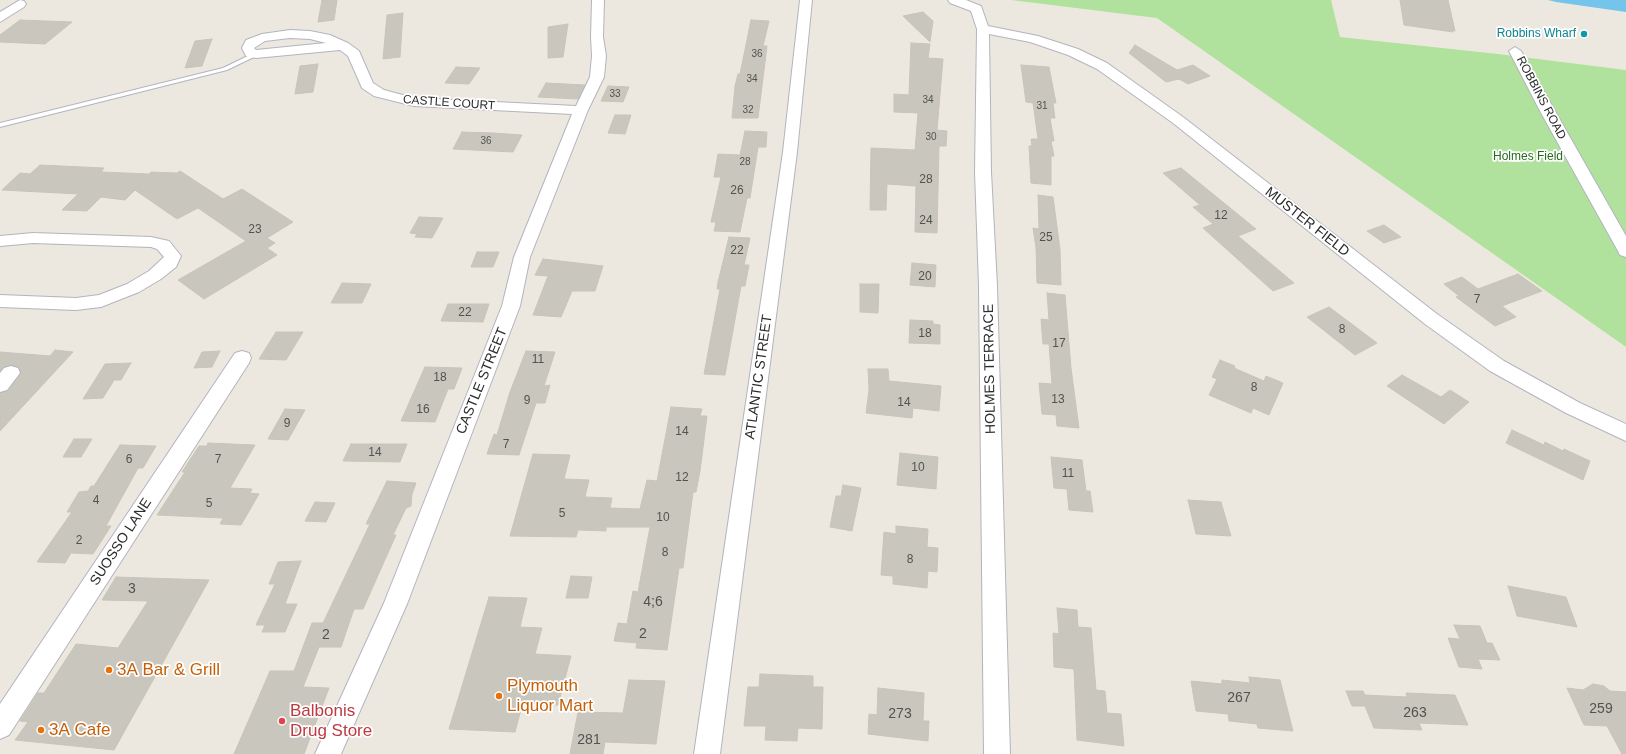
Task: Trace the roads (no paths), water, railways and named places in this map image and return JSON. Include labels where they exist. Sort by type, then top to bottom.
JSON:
[{"type":"street","name":"CASTLE STREET","points":[[328,754],[395,604],[511,306],[522,257],[581,110],[596,77],[599,56],[597,37],[598,0]]},
{"type":"street","name":"ATLANTIC STREET","points":[[707,754],[790,152],[806,0]]},
{"type":"street","name":"HOLMES TERRACE","points":[[954,0],[970,4],[977,9],[983,29],[983,172],[988,293],[997,754]]},
{"type":"street","points":[[0,18],[20,4]]},
{"type":"street","name":"MUSTER FIELD","points":[[983,29],[1033,39],[1073,52],[1102,66],[1178,120],[1431,319],[1467,345],[1497,366],[1533,387],[1626,433]]},
{"type":"street","name":"CASTLE COURT","points":[[256,54],[318,46],[343,46],[354,54],[368,85],[379,93],[394,98],[414,102],[581,110]]},
{"type":"street","name":"ROBBINS ROAD","points":[[1515,51],[1626,251]]},
{"type":"street","points":[[0,241],[33,238],[151,242],[163,245],[173,256],[170,263],[155,275],[128,290],[101,301],[76,304],[0,301]]},
{"type":"street","name":"SUOSSO LANE","points":[[0,726],[242,358]]},
{"type":"lane","points":[[0,125],[204,75],[225,69],[256,54]]},
{"type":"water","points":[[1548,0],[1626,0],[1626,12],[1556,2]]},
{"type":"place","name":"Robbins Wharf","points":[[1584,34]]},
{"type":"place","name":"3A Bar & Grill","points":[[109,670]]},
{"type":"place","name":"Plymouth Liquor Mart","points":[[499,696]]},
{"type":"place","name":"Balbonis Drug Store","points":[[282,721]]},
{"type":"place","name":"3A Cafe","points":[[41,730]]},
{"type":"park label","name":"Holmes Field","points":[[1528,157]]}]
